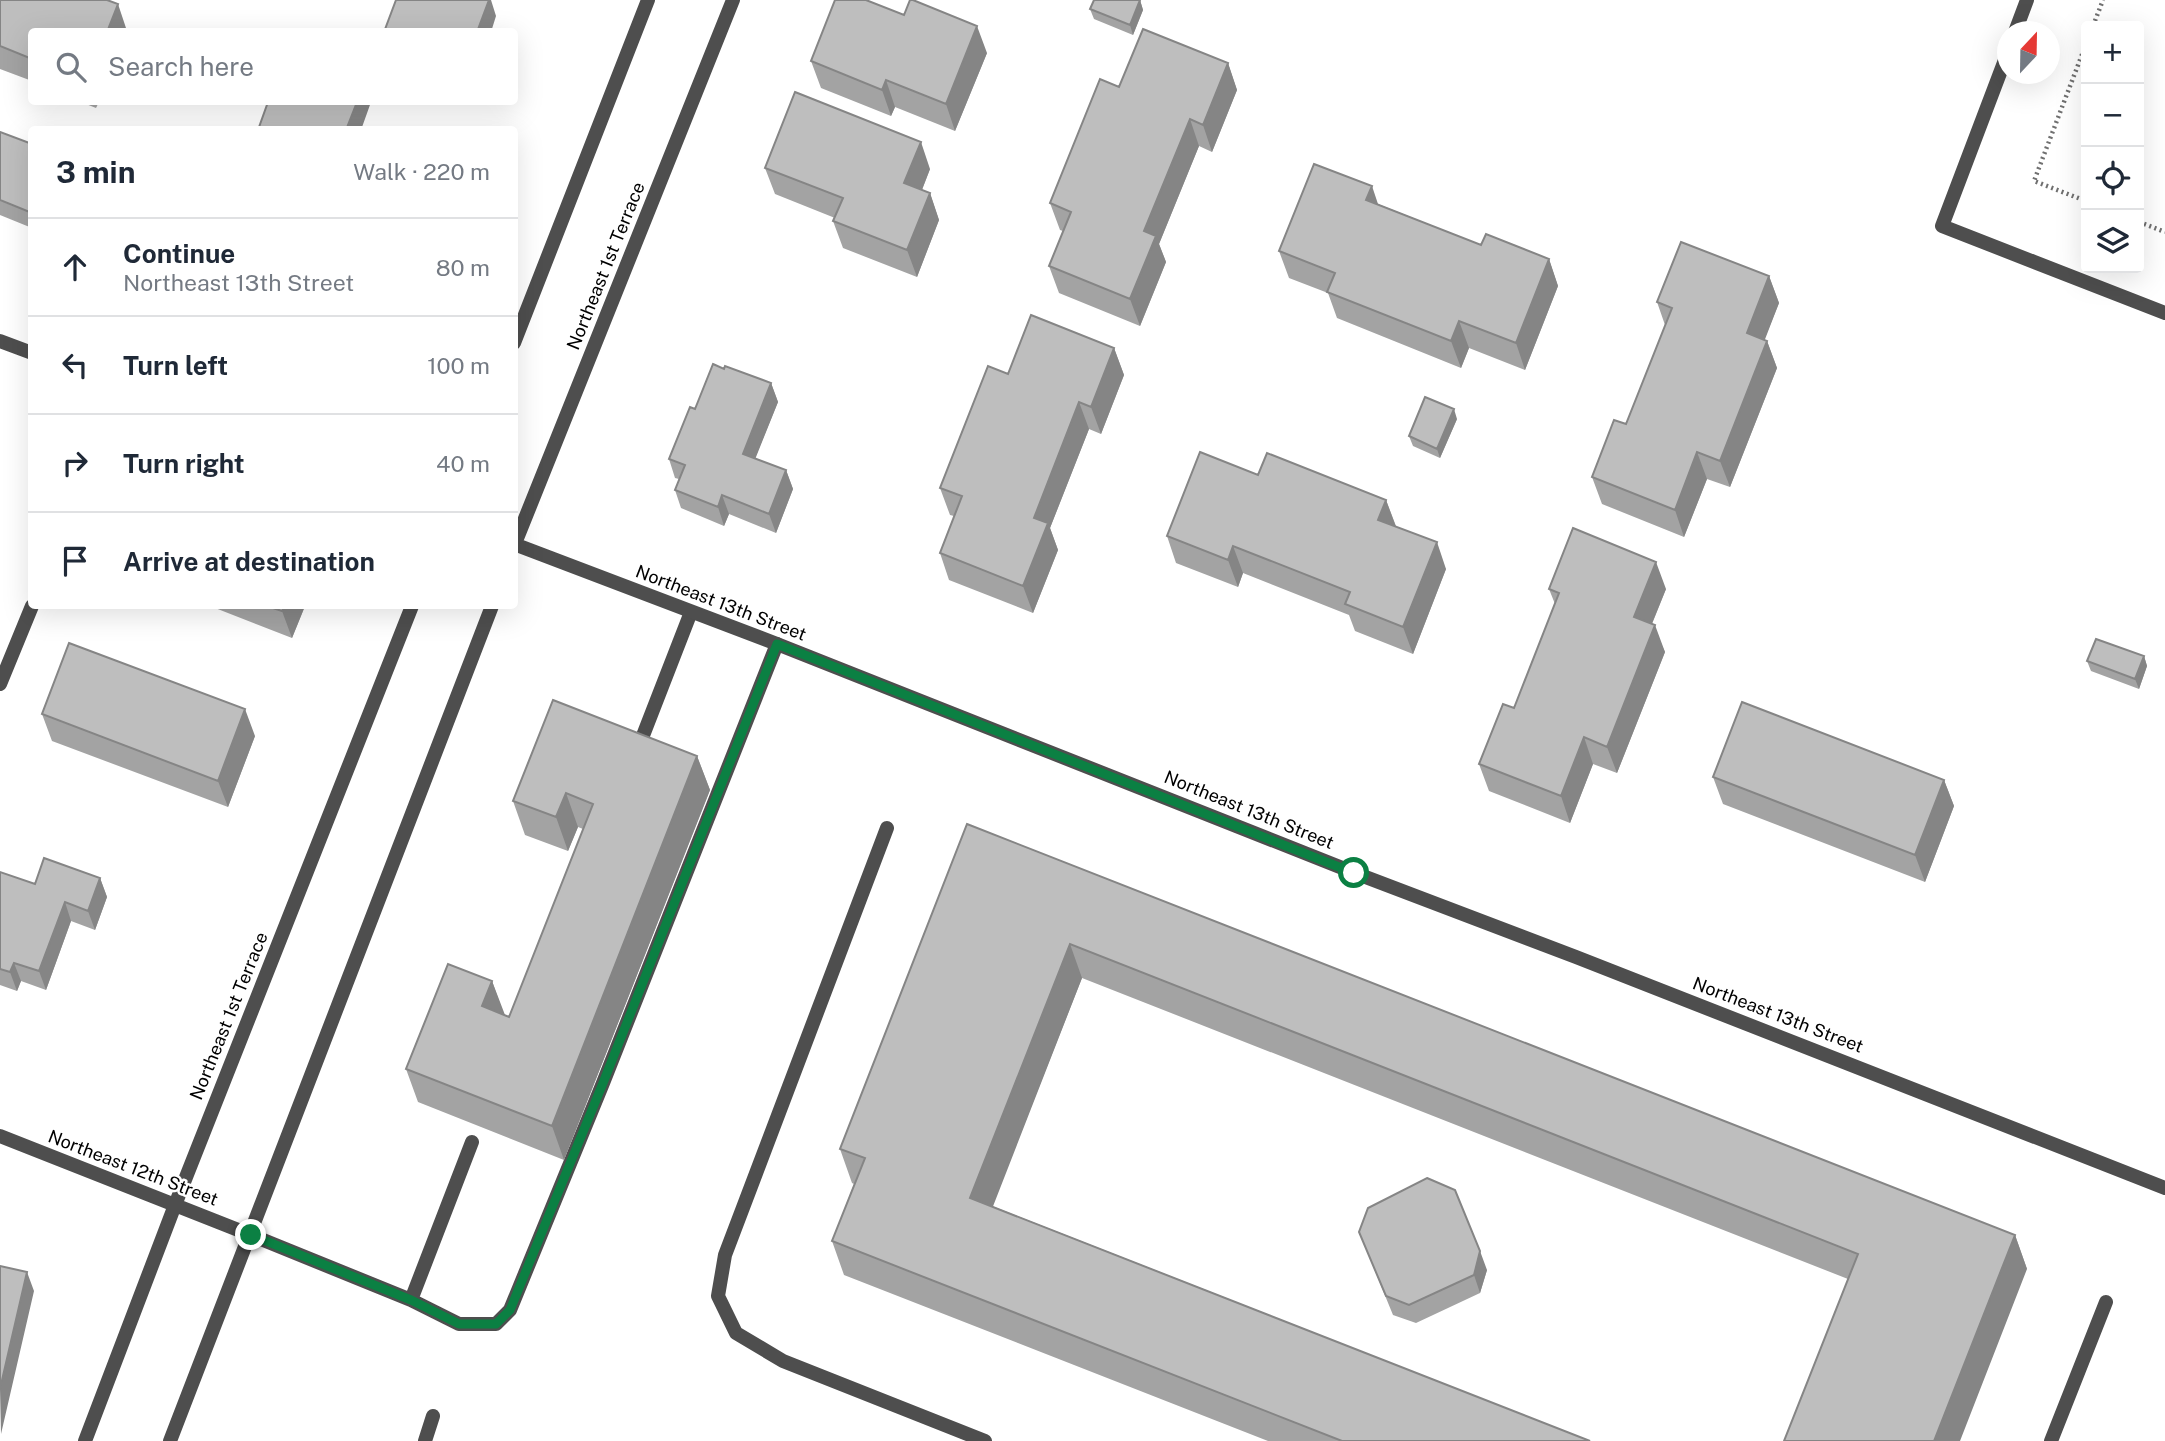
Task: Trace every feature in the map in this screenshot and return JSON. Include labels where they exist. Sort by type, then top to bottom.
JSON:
[{"type":"street","points":[[518,333],[648,0]]},
{"type":"street","name":"Northeast 1st Terrace","points":[[518,538],[733,0]]},
{"type":"street","points":[[2019,21],[2027,0]]},
{"type":"street","points":[[1997,79],[1942,226],[2165,313]]},
{"type":"street","points":[[0,341],[28,352]]},
{"type":"street","name":"Northeast 13th Street","points":[[518,546],[777,644],[1354,873],[2165,1188]]},
{"type":"street","points":[[0,684],[31,609]]},
{"type":"street","name":"Northeast 1st Terrace","points":[[85,1441],[175,1205],[411,609]]},
{"type":"street","points":[[170,1441],[491,609]]},
{"type":"street","points":[[635,756],[691,612]]},
{"type":"street","name":"Northeast 12th Street","points":[[0,1136],[411,1300],[459,1324],[496,1324],[510,1310],[777,644]]},
{"type":"street","points":[[887,828],[725,1255],[718,1296],[736,1333],[783,1361],[985,1441]]},
{"type":"street","points":[[411,1300],[472,1143]]},
{"type":"street","points":[[2051,1441],[2106,1302]]},
{"type":"street","points":[[425,1441],[433,1416]]},
{"type":"path","points":[[2095,21],[2103,0]]},
{"type":"path","points":[[2081,57],[2034,181],[2081,199]]},
{"type":"path","points":[[2144,224],[2165,232]]},
{"type":"building","points":[[0,0],[107,0],[118,4],[109,28],[28,28],[28,57],[0,46]]},
{"type":"building","points":[[396,0],[489,0],[478,28],[386,28]]},
{"type":"building","points":[[835,0],[866,0],[904,15],[910,0],[913,0],[977,26],[946,104],[886,80],[882,90],[811,61]]},
{"type":"building","points":[[1094,0],[1140,0],[1130,25],[1090,9]]},
{"type":"building","points":[[1143,29],[1228,63],[1203,125],[1190,119],[1144,231],[1156,236],[1130,299],[1049,266],[1071,212],[1050,203],[1100,79],[1119,87]]},
{"type":"building","points":[[795,92],[921,142],[904,183],[930,193],[907,250],[833,221],[843,198],[765,168]]},
{"type":"building","points":[[267,105],[356,105],[348,126],[259,126]]},
{"type":"building","points":[[0,132],[28,142],[28,211],[0,200]]},
{"type":"building","points":[[1314,164],[1372,186],[1366,200],[1481,245],[1486,234],[1549,259],[1516,343],[1459,321],[1451,341],[1327,292],[1335,273],[1279,251]]},
{"type":"building","points":[[1681,242],[1769,276],[1747,333],[1767,341],[1720,461],[1697,452],[1675,510],[1592,477],[1614,420],[1626,424],[1672,308],[1657,302]]},
{"type":"building","points":[[1031,315],[1114,348],[1091,407],[1079,402],[1034,518],[1048,523],[1023,586],[940,553],[962,496],[940,488],[988,366],[1008,374]]},
{"type":"building","points":[[713,364],[771,383],[743,454],[786,470],[769,514],[722,495],[718,507],[675,490],[685,465],[669,459],[690,407],[695,409]]},
{"type":"building","points":[[1425,397],[1454,409],[1437,449],[1409,436]]},
{"type":"building","points":[[1200,452],[1258,475],[1267,453],[1386,500],[1378,520],[1437,542],[1403,627],[1345,604],[1350,592],[1233,546],[1228,560],[1167,536]]},
{"type":"building","points":[[1573,528],[1656,562],[1634,617],[1655,625],[1607,747],[1584,737],[1561,796],[1479,764],[1503,704],[1514,708],[1559,593],[1549,589]]},
{"type":"building","points":[[2096,639],[2144,656],[2135,679],[2087,661]]},
{"type":"building","points":[[69,643],[245,709],[218,781],[42,714]]},
{"type":"building","points":[[553,700],[697,756],[552,1126],[406,1069],[448,964],[492,981],[482,1006],[509,1017],[593,804],[566,793],[556,817],[513,801]]},
{"type":"building","points":[[1742,702],[1944,780],[1915,855],[1713,777]]},
{"type":"building","points":[[967,824],[2015,1235],[1934,1441],[1784,1441],[1858,1254],[1070,944],[970,1198],[1590,1441],[1342,1441],[832,1241],[865,1158],[840,1149]]},
{"type":"building","points":[[44,858],[100,878],[88,911],[65,902],[39,971],[14,963],[10,972],[0,969],[0,872],[35,884]]},
{"type":"building","points":[[1427,1178],[1455,1190],[1480,1251],[1474,1275],[1409,1305],[1386,1296],[1359,1232],[1368,1208]]},
{"type":"building","points":[[0,1266],[27,1272],[0,1389]]},
{"type":"route","points":[[251,1235],[411,1300],[459,1324],[496,1324],[510,1310],[777,644],[1354,873]]}]
